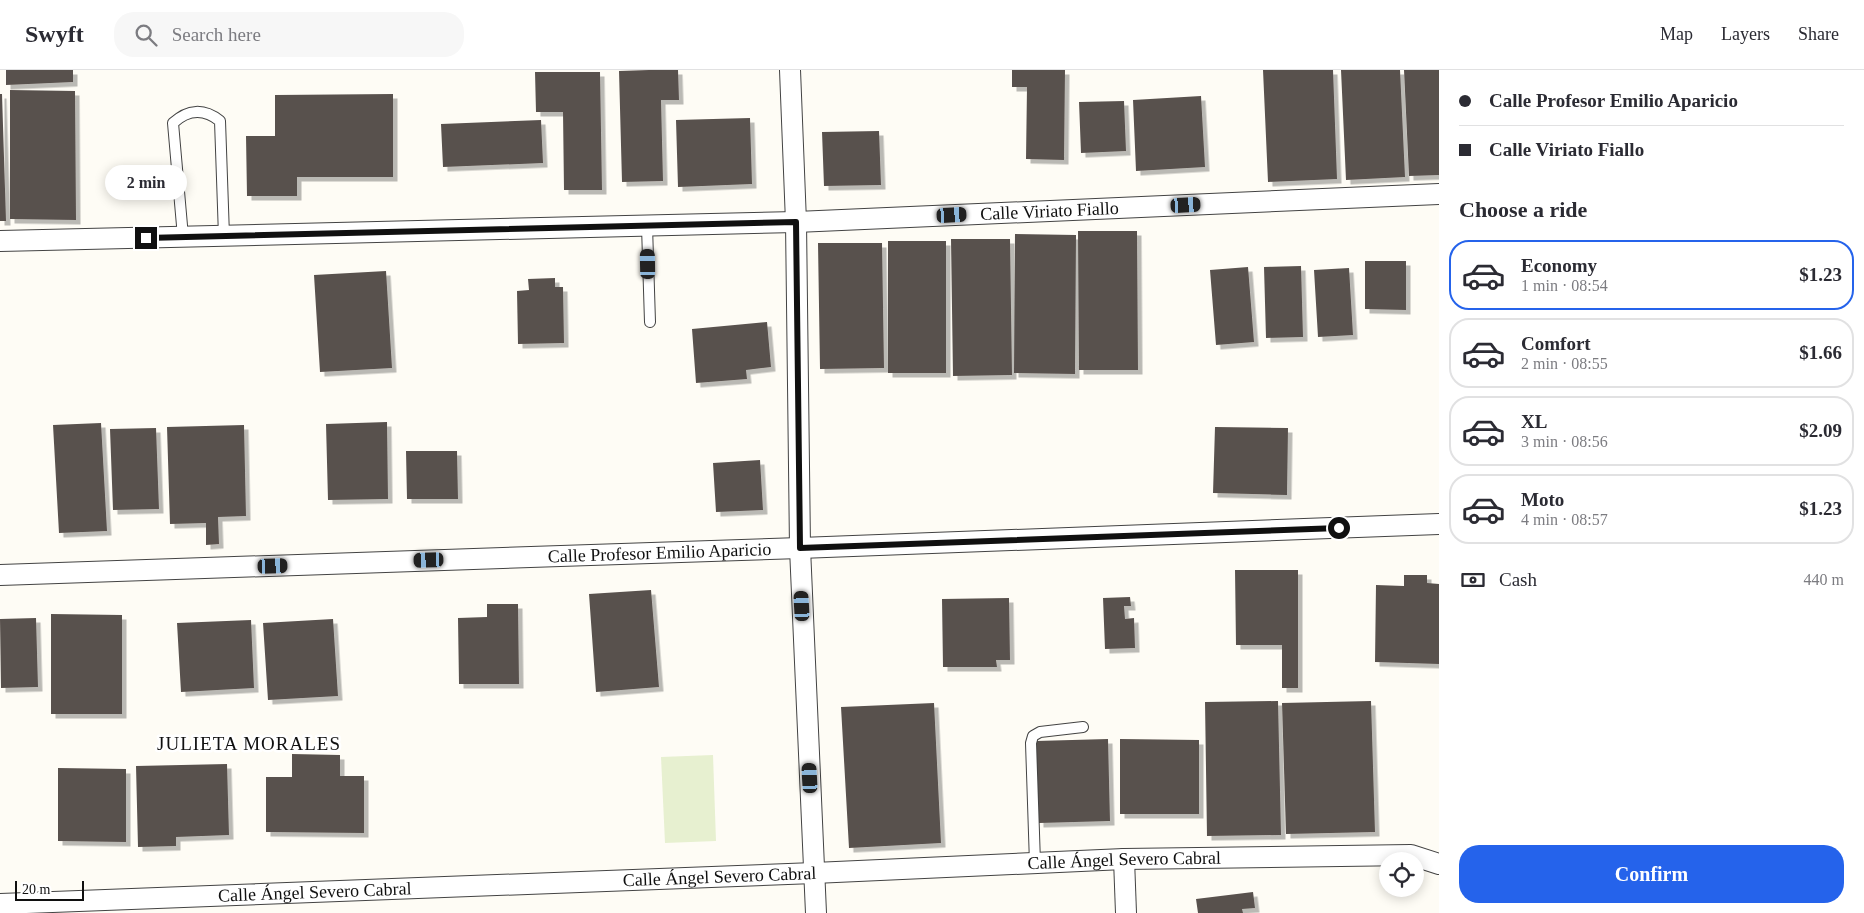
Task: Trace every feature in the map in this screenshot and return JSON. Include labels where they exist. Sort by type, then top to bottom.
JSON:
[{"type":"street","points":[[790,70],[796,222],[800,548],[816,913]]},
{"type":"street","name":"Calle Viriato Fiallo","points":[[0,241],[796,222],[1439,194]]},
{"type":"street","name":"Calle Profesor Emilio Aparicio","points":[[0,575],[1439,524]]},
{"type":"street","name":"Calle Ángel Severo Cabral","points":[[0,904],[814,874],[1124,859],[1411,855],[1439,864]]},
{"type":"street","points":[[1124,859],[1126,913]]},
{"type":"lane","points":[[183,237],[174,123],[187,113],[196,111],[205,112],[220,121],[224,236]]},
{"type":"lane","points":[[647,226],[650,322]]},
{"type":"lane","points":[[1035,863],[1031,743],[1033,736],[1040,732],[1083,727]]},
{"type":"green space","points":[[713,755],[716,841],[665,843],[661,757]]},
{"type":"building","points":[[6,70],[73,70],[73,82],[6,85]]},
{"type":"building","points":[[678,70],[679,100],[661,100],[663,181],[622,182],[619,71]]},
{"type":"building","points":[[1012,70],[1065,70],[1064,160],[1026,159],[1027,87],[1012,87]]},
{"type":"building","points":[[1263,70],[1333,70],[1337,179],[1268,182]]},
{"type":"building","points":[[1341,70],[1400,70],[1405,177],[1346,180]]},
{"type":"building","points":[[1404,70],[1439,70],[1439,175],[1409,176]]},
{"type":"building","points":[[535,72],[600,72],[602,190],[564,190],[563,112],[536,112]]},
{"type":"building","points":[[10,90],[75,91],[76,220],[10,219]]},
{"type":"building","points":[[0,94],[2,94],[6,221],[0,221]]},
{"type":"building","points":[[393,94],[393,177],[297,177],[297,196],[247,196],[246,136],[275,136],[275,95]]},
{"type":"building","points":[[1201,96],[1205,167],[1136,171],[1133,100]]},
{"type":"building","points":[[1124,101],[1126,151],[1081,153],[1079,102]]},
{"type":"building","points":[[750,118],[752,184],[678,187],[676,120]]},
{"type":"building","points":[[541,120],[543,163],[443,167],[441,124]]},
{"type":"building","points":[[879,131],[881,185],[824,186],[822,132]]},
{"type":"building","points":[[1078,231],[1137,231],[1138,370],[1079,370]]},
{"type":"building","points":[[1015,234],[1076,235],[1075,374],[1014,373]]},
{"type":"building","points":[[951,239],[1010,239],[1012,375],[953,376]]},
{"type":"building","points":[[888,241],[946,241],[946,373],[888,373]]},
{"type":"building","points":[[818,243],[882,243],[884,368],[820,369]]},
{"type":"building","points":[[1365,261],[1406,261],[1406,310],[1365,309]]},
{"type":"building","points":[[1301,266],[1303,337],[1266,338],[1264,267]]},
{"type":"building","points":[[1248,267],[1254,342],[1216,345],[1210,270]]},
{"type":"building","points":[[1349,268],[1353,335],[1318,337],[1314,270]]},
{"type":"building","points":[[386,271],[392,368],[320,372],[314,275]]},
{"type":"building","points":[[555,278],[555,287],[563,287],[564,343],[518,344],[517,291],[529,290],[528,279]]},
{"type":"building","points":[[767,322],[771,367],[746,370],[747,379],[696,383],[692,329]]},
{"type":"building","points":[[387,422],[388,499],[328,500],[326,424]]},
{"type":"building","points":[[101,423],[107,531],[59,533],[53,425]]},
{"type":"building","points":[[244,425],[246,516],[218,517],[219,544],[206,545],[206,523],[170,524],[167,427]]},
{"type":"building","points":[[1215,427],[1288,428],[1287,495],[1213,493]]},
{"type":"building","points":[[156,428],[159,509],[113,510],[110,429]]},
{"type":"building","points":[[406,451],[457,451],[458,499],[407,499]]},
{"type":"building","points":[[760,460],[763,510],[716,512],[713,463]]},
{"type":"building","points":[[1235,570],[1298,570],[1298,688],[1282,688],[1282,645],[1236,645]]},
{"type":"building","points":[[1404,575],[1427,575],[1427,583],[1439,584],[1439,664],[1375,662],[1376,585],[1404,586]]},
{"type":"building","points":[[651,590],[659,687],[596,692],[589,594]]},
{"type":"building","points":[[1130,597],[1131,606],[1124,606],[1125,619],[1134,618],[1135,648],[1105,649],[1103,598]]},
{"type":"building","points":[[1009,598],[1010,660],[996,660],[997,667],[943,667],[942,599]]},
{"type":"building","points":[[487,604],[518,604],[519,684],[459,684],[458,618],[487,617]]},
{"type":"building","points":[[51,614],[122,615],[122,714],[51,714]]},
{"type":"building","points":[[36,618],[38,687],[1,688],[0,619]]},
{"type":"building","points":[[333,619],[338,696],[268,700],[263,623]]},
{"type":"building","points":[[251,620],[254,688],[181,692],[177,623]]},
{"type":"building","points":[[1278,701],[1281,835],[1207,836],[1205,702]]},
{"type":"building","points":[[1371,701],[1375,832],[1286,834],[1282,703]]},
{"type":"building","points":[[934,703],[941,843],[849,848],[841,707]]},
{"type":"building","points":[[1108,739],[1110,821],[1039,823],[1036,741]]},
{"type":"building","points":[[1120,739],[1199,740],[1199,814],[1120,814]]},
{"type":"building","points":[[292,754],[340,755],[340,776],[364,776],[364,833],[266,832],[266,777],[292,777]]},
{"type":"building","points":[[227,764],[229,835],[176,837],[176,846],[138,847],[136,766]]},
{"type":"building","points":[[58,768],[126,769],[126,842],[58,841]]},
{"type":"building","points":[[1253,892],[1255,908],[1242,909],[1243,913],[1198,913],[1196,899]]},
{"type":"district","name":"JULIETA MORALES","points":[[249,743]]},
{"type":"route","points":[[146,238],[796,222],[800,548],[1339,528]]}]
